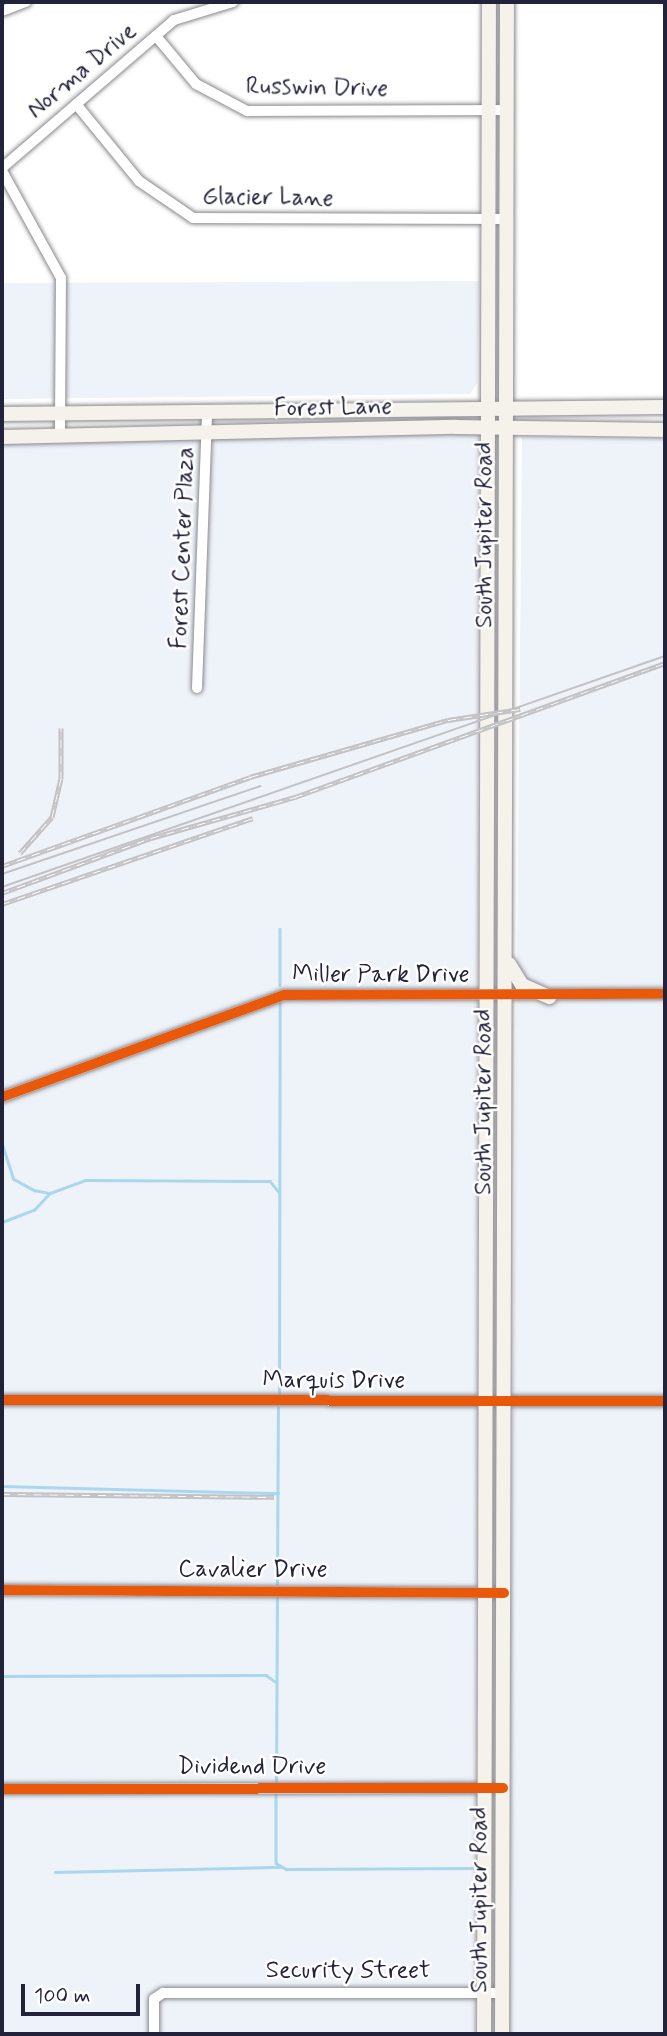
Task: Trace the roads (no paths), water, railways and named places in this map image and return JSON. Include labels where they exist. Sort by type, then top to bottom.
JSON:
[{"type":"main road","name":"South Jupiter Road","points":[[484,2034],[490,996],[489,2]]},
{"type":"main road","name":"South Jupiter Road","points":[[502,2034],[508,997],[507,2]]},
{"type":"main road","name":"Forest Lane","points":[[2,414],[508,406],[665,407]]},
{"type":"main road","name":"Forest Lane","points":[[2,437],[489,427],[665,430]]},
{"type":"main road","points":[[490,597],[508,596]]},
{"type":"main road","points":[[490,834],[508,835]]},
{"type":"main road","points":[[508,963],[522,985],[549,997]]},
{"type":"main road","points":[[489,1198],[506,1199]]},
{"type":"main road","points":[[486,1694],[504,1694]]},
{"type":"main road","points":[[485,1889],[503,1889]]},
{"type":"street","points":[[2,11],[26,2]]},
{"type":"street","name":"Norma Drive","points":[[2,169],[156,36],[192,10],[233,2]]},
{"type":"street","name":"Russwin Drive","points":[[156,36],[196,83],[247,111],[507,110]]},
{"type":"street","name":"Glacier Lane","points":[[76,104],[139,181],[193,218],[507,219]]},
{"type":"street","points":[[2,169],[61,278],[60,436]]},
{"type":"street","name":"Forest Center Plaza","points":[[197,688],[209,433],[206,410]]},
{"type":"street","points":[[652,997],[665,994]]},
{"type":"street","name":"Miller Park Drive","points":[[2,1097],[284,995],[652,997]]},
{"type":"street","points":[[652,997],[665,1003]]},
{"type":"street","name":"Marquis Drive","points":[[2,1400],[665,1401]]},
{"type":"street","name":"Cavalier Drive","points":[[2,1590],[504,1593]]},
{"type":"street","name":"Dividend Drive","points":[[2,1789],[503,1788]]},
{"type":"street","name":"Security Street","points":[[154,2034],[154,1999],[178,1992],[502,1993]]},
{"type":"waterway","points":[[280,929],[280,985]]},
{"type":"waterway","points":[[279,1394],[280,1003]]},
{"type":"waterway","points":[[2,1143],[14,1179],[34,1190],[50,1193],[85,1180],[270,1181],[279,1192]]},
{"type":"waterway","points":[[2,1222],[34,1210],[49,1194]]},
{"type":"waterway","points":[[277,1584],[278,1408]]},
{"type":"waterway","points":[[2,1486],[278,1493]]},
{"type":"waterway","points":[[276,1781],[277,1597]]},
{"type":"waterway","points":[[2,1676],[266,1675],[276,1682]]},
{"type":"waterway","points":[[276,1794],[276,1863],[286,1869],[472,1868]]},
{"type":"waterway","points":[[55,1872],[281,1867]]},
{"type":"tram line","points":[[2,887],[665,656]]},
{"type":"tram line","points":[[2,874],[260,786]]},
{"type":"railway","points":[[2,893],[151,838],[295,797],[665,663]]},
{"type":"railway","points":[[2,866],[250,777],[448,720],[520,709]]},
{"type":"railway","points":[[20,853],[52,817],[61,779],[61,728]]},
{"type":"railway","points":[[2,904],[253,818]]},
{"type":"railway","points":[[2,1494],[274,1497]]}]
